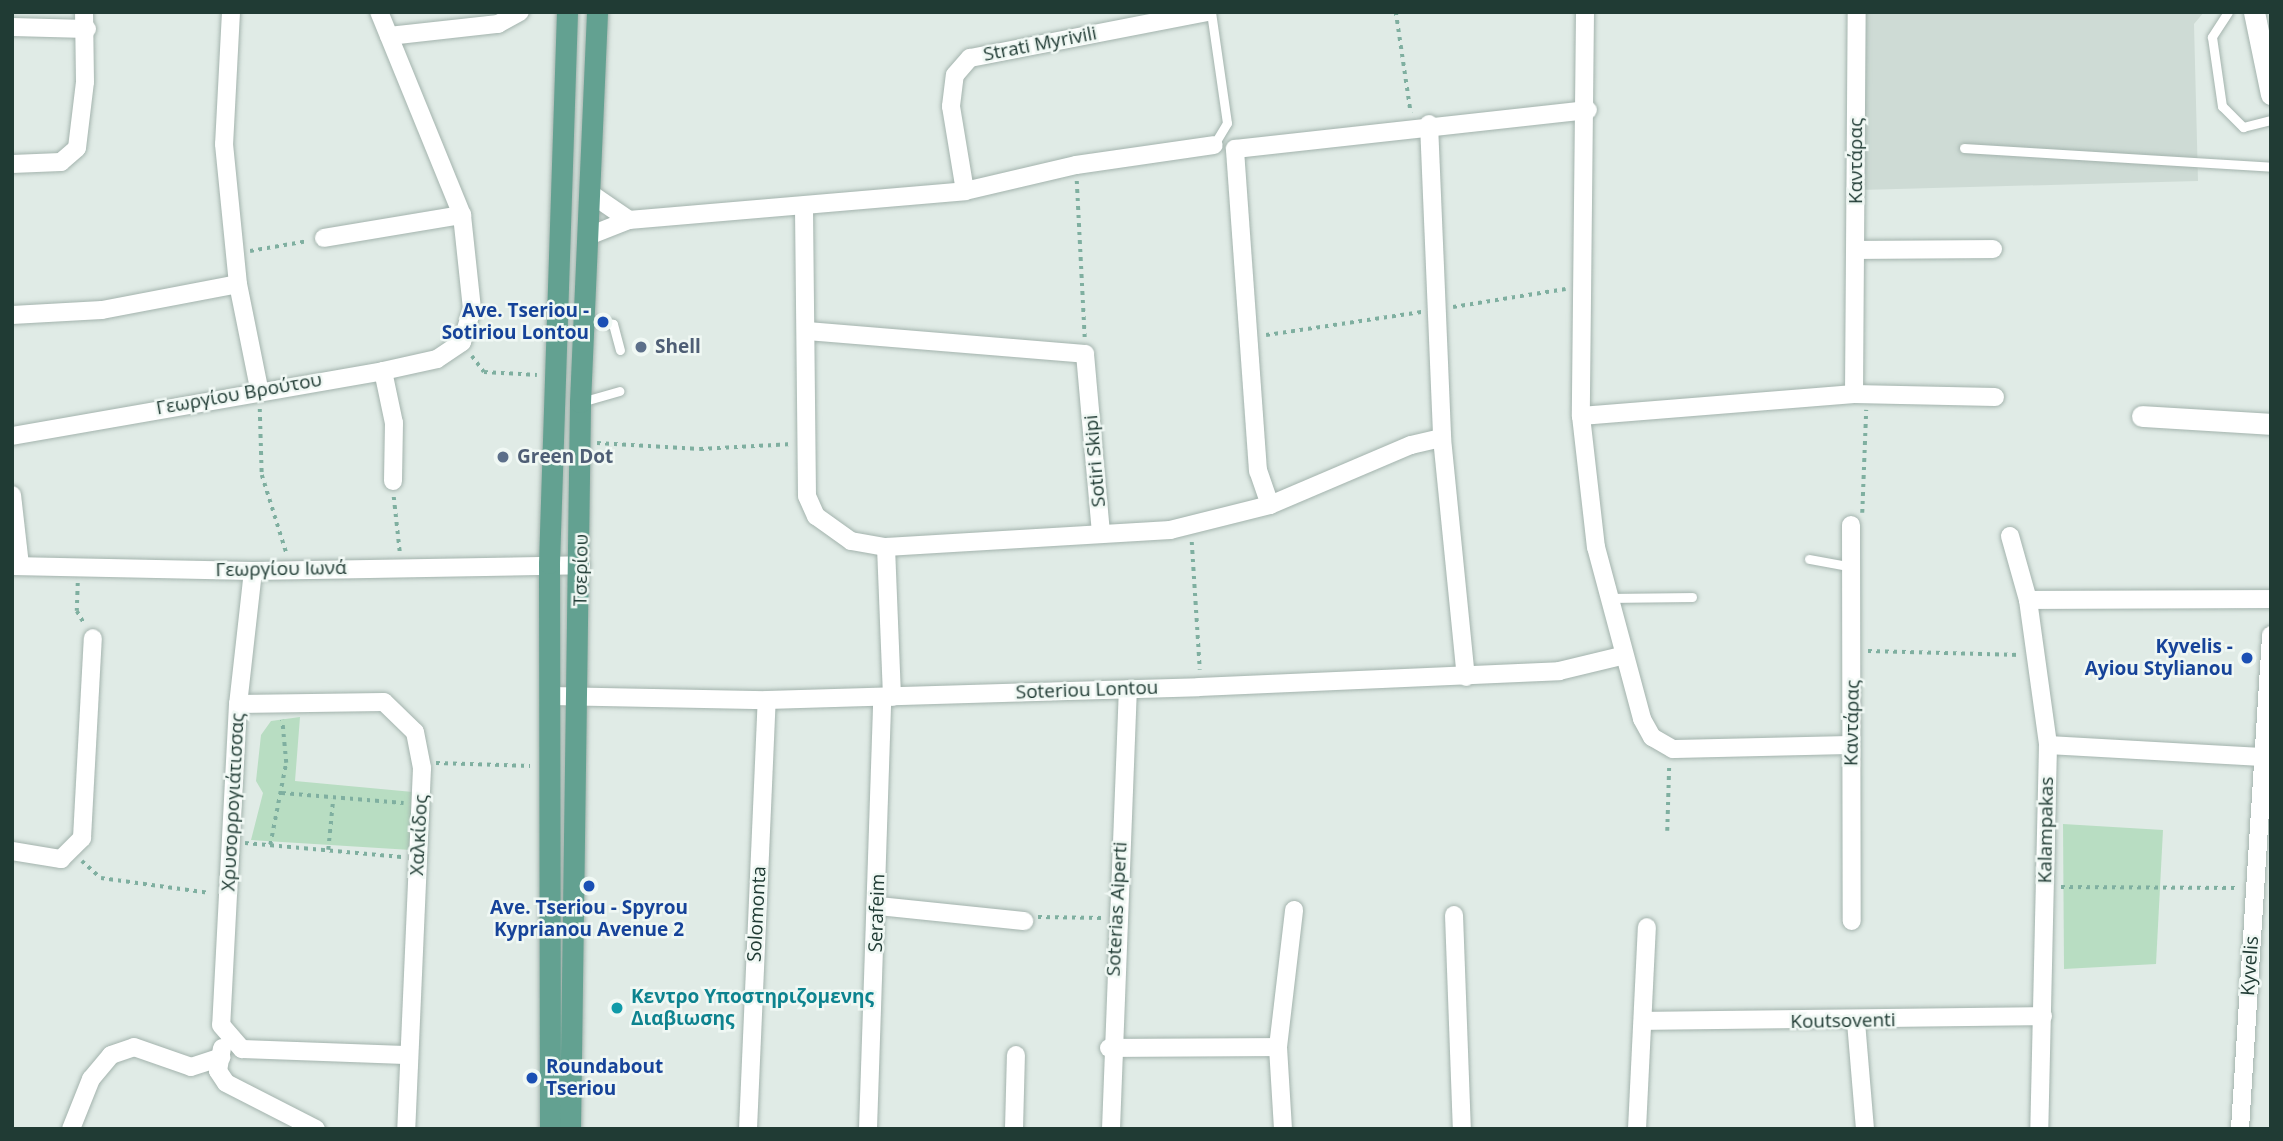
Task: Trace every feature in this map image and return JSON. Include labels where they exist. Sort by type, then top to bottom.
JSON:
[{"type":"main road","name":"Τσερίου","points":[[550,1129],[549,563],[553,376],[567,12]]},
{"type":"main road","name":"Τσερίου","points":[[570,1129],[581,565],[580,402],[594,196],[597,12]]},
{"type":"street","points":[[230,12],[224,144],[239,284],[259,388]]},
{"type":"street","points":[[379,12],[462,215],[472,309],[462,342]]},
{"type":"street","points":[[389,36],[498,24],[520,12]]},
{"type":"street","name":"Strati Myrivili","points":[[965,191],[951,106],[955,75],[970,58],[1209,12]]},
{"type":"street","points":[[1585,12],[1588,110],[1587,286],[1581,416],[1608,598],[1621,656],[1652,737],[1669,748],[1851,745]]},
{"type":"street","name":"Καντάρας","points":[[1854,394],[1857,12]]},
{"type":"street","points":[[2254,12],[2271,94]]},
{"type":"street","points":[[12,27],[85,20],[77,148],[61,162],[12,164]]},
{"type":"street","points":[[1270,505],[1258,471],[1235,149],[1421,125],[1588,110]]},
{"type":"street","points":[[1421,125],[1442,439],[1466,677]]},
{"type":"street","points":[[591,236],[629,220],[804,209],[965,191],[1076,165],[1214,145]]},
{"type":"street","points":[[594,196],[629,220]]},
{"type":"street","points":[[804,209],[807,331],[804,443],[807,496],[816,516],[851,541],[886,547],[1101,533]]},
{"type":"street","points":[[324,238],[462,215]]},
{"type":"street","points":[[1856,250],[1993,249]]},
{"type":"street","points":[[12,315],[102,310],[239,284]]},
{"type":"street","points":[[807,331],[1085,354]]},
{"type":"street","name":"Γεωργίου Βρούτου","points":[[12,436],[259,388],[383,371],[437,359],[462,342]]},
{"type":"street","name":"Sotiri Skipi","points":[[1085,354],[1101,533],[1189,526],[1270,505],[1411,445],[1442,439]]},
{"type":"street","points":[[383,371],[394,423],[393,481]]},
{"type":"street","points":[[1581,416],[1854,394],[1996,397]]},
{"type":"street","points":[[2142,416],[2271,424]]},
{"type":"street","points":[[12,495],[16,566]]},
{"type":"street","name":"Καντάρας","points":[[1851,525],[1852,921]]},
{"type":"street","name":"Kalampakas","points":[[2010,536],[2028,600],[2048,745],[2039,1129]]},
{"type":"street","name":"Serafeim","points":[[868,1129],[887,697],[886,547]]},
{"type":"street","name":"Γεωργίου Ιωνά","points":[[16,566],[253,571],[549,563],[581,565]]},
{"type":"street","name":"Χρυσορρογιάτισσας","points":[[220,1057],[224,1034],[230,842],[238,704],[253,571]]},
{"type":"street","points":[[2028,600],[2271,599]]},
{"type":"street","name":"Kyvelis","points":[[2240,1129],[2260,893],[2265,795],[2262,757],[2271,635]]},
{"type":"street","points":[[12,851],[61,859],[72,853],[82,838],[93,638]]},
{"type":"street","name":"Soteriou Lontou","points":[[551,696],[767,700],[1199,687],[1559,671],[1621,656]]},
{"type":"street","name":"Soterias Aiperti","points":[[1111,1129],[1109,1048],[1128,689]]},
{"type":"street","name":"Solomonta","points":[[748,1129],[767,700]]},
{"type":"street","name":"Χαλκίδος","points":[[238,704],[384,702],[412,726],[422,763],[405,1055],[406,1129]]},
{"type":"street","points":[[2048,745],[2262,757]]},
{"type":"street","points":[[878,906],[1024,921]]},
{"type":"street","points":[[1283,1129],[1278,1047],[1294,910]]},
{"type":"street","points":[[1454,915],[1462,1129]]},
{"type":"street","points":[[1637,1129],[1647,927]]},
{"type":"street","name":"Koutsoventi","points":[[1644,1021],[1856,1022],[2043,1016]]},
{"type":"street","points":[[1856,1022],[1865,1129]]},
{"type":"street","points":[[224,1034],[236,1046],[255,1051],[405,1055]]},
{"type":"street","points":[[71,1129],[91,1079],[111,1055],[134,1047],[191,1067],[220,1057],[226,1083],[316,1129]]},
{"type":"street","points":[[1109,1048],[1278,1047]]},
{"type":"street","points":[[1014,1129],[1016,1055]]},
{"type":"lane","points":[[1209,12],[1227,123],[1214,145]]},
{"type":"lane","points":[[2228,12],[2212,37],[2222,106],[2243,127],[2271,120]]},
{"type":"lane","points":[[1964,148],[2271,167]]},
{"type":"lane","points":[[586,320],[613,324],[620,350]]},
{"type":"lane","points":[[580,402],[619,391]]},
{"type":"lane","points":[[1809,559],[1853,567]]},
{"type":"lane","points":[[1608,598],[1692,597]]},
{"type":"path","points":[[1396,12],[1421,125]]},
{"type":"path","points":[[1076,165],[1085,354]]},
{"type":"path","points":[[235,254],[324,238]]},
{"type":"path","points":[[1247,338],[1587,286]]},
{"type":"path","points":[[462,342],[484,372],[553,376]]},
{"type":"path","points":[[259,388],[262,475],[292,570]]},
{"type":"path","points":[[1851,525],[1864,510],[1868,412],[1854,394]]},
{"type":"path","points":[[581,442],[700,449],[804,443]]},
{"type":"path","points":[[393,481],[401,567]]},
{"type":"path","points":[[1189,526],[1201,611],[1199,687]]},
{"type":"path","points":[[79,567],[77,611],[93,638]]},
{"type":"path","points":[[1853,651],[2037,655]]},
{"type":"path","points":[[270,845],[282,793],[282,718]]},
{"type":"path","points":[[1667,831],[1669,748]]},
{"type":"path","points":[[422,763],[550,766]]},
{"type":"path","points":[[282,793],[404,803]]},
{"type":"path","points":[[328,850],[333,799]]},
{"type":"path","points":[[230,842],[417,858]]},
{"type":"path","points":[[72,853],[101,877],[228,896]]},
{"type":"path","points":[[2045,887],[2260,893]]},
{"type":"path","points":[[1024,921],[1045,915],[1116,919]]},
{"type":"shaded area","points":[[1860,12],[2204,12],[2194,24],[2198,181],[1860,190]]},
{"type":"green space","points":[[300,717],[295,781],[413,792],[411,850],[251,840],[263,793],[256,781],[261,735],[271,721]]},
{"type":"green space","points":[[2063,824],[2163,830],[2156,964],[2064,969]]},
{"type":"place","name":"Ave. Tseriou - Sotiriou Lontou","points":[[603,322]]},
{"type":"place","name":"Shell","points":[[641,347]]},
{"type":"place","name":"Green Dot","points":[[503,457]]},
{"type":"place","name":"Kyvelis - Ayiou Stylianou","points":[[2247,658]]},
{"type":"place","name":"Ave. Tseriou - Spyrou Kyprianou Avenue 2","points":[[589,886]]},
{"type":"place","name":"Κεντρο Υποστηριζομενης Διαβιωσης","points":[[617,1008]]},
{"type":"place","name":"Roundabout Tseriou","points":[[532,1078]]}]
